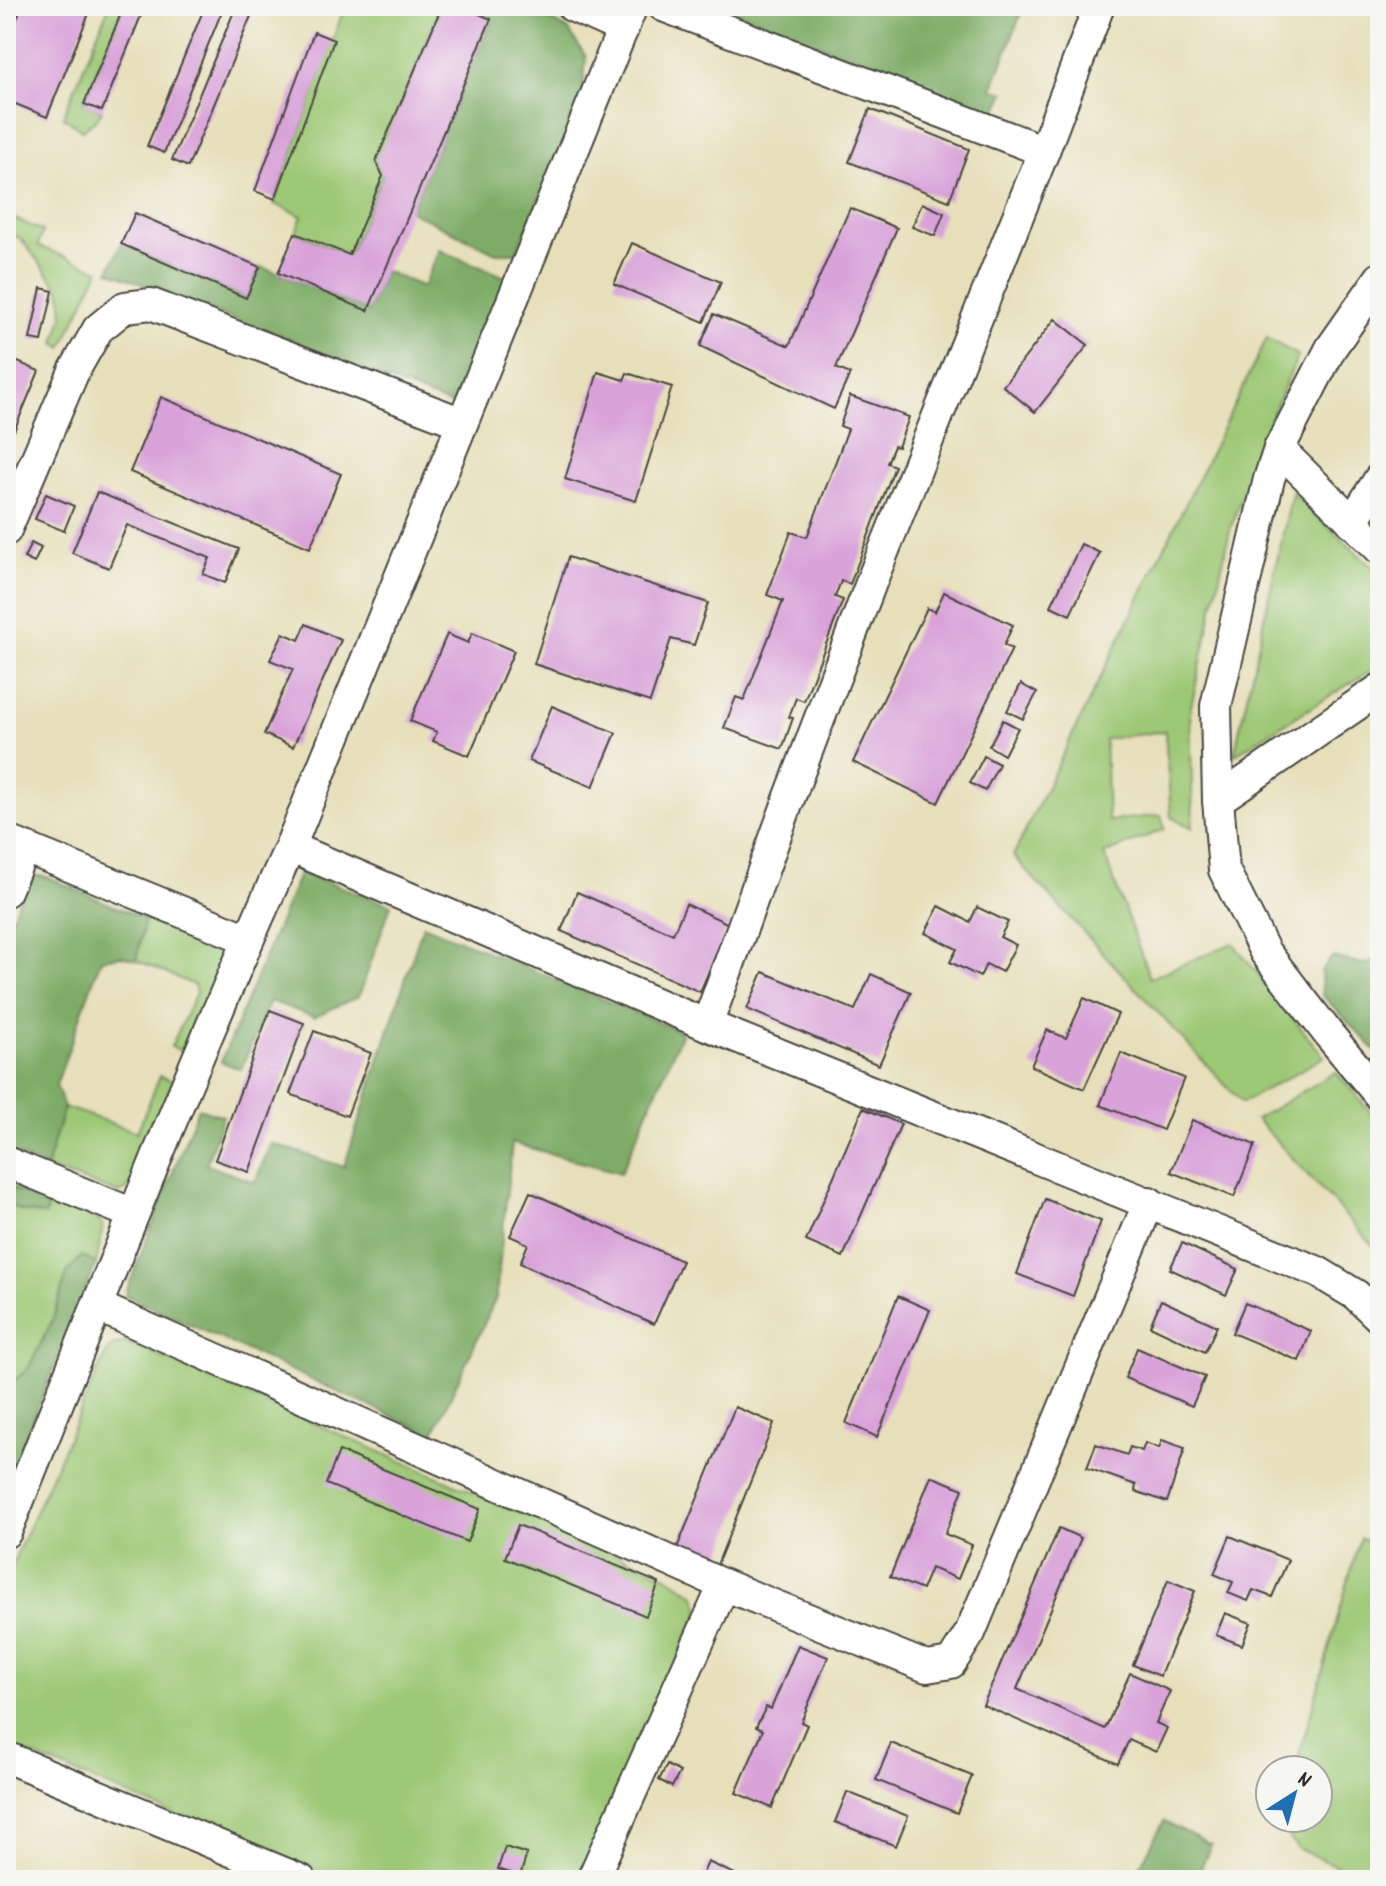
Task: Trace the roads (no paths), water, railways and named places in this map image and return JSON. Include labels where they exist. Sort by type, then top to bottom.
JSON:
[{"type":"street","points":[[6,1532],[133,1214],[248,939],[290,847],[628,18],[572,6]]},
{"type":"street","points":[[663,6],[1044,151]]},
{"type":"street","points":[[707,1025],[874,575],[1099,6]]},
{"type":"street","points":[[1374,298],[1331,348],[1279,449],[1269,479],[1216,706],[1218,800],[1224,870],[1265,952],[1380,1096]]},
{"type":"street","points":[[6,530],[74,371],[98,329],[125,307],[151,304],[462,423]]},
{"type":"street","points":[[1279,449],[1380,549]]},
{"type":"street","points":[[1352,522],[1380,478]]},
{"type":"street","points":[[1218,800],[1380,689]]},
{"type":"street","points":[[6,891],[15,844],[248,939]]},
{"type":"street","points":[[290,847],[707,1025],[1318,1272],[1356,1295],[1380,1318]]},
{"type":"street","points":[[6,1162],[133,1214]]},
{"type":"street","points":[[97,1306],[724,1585],[927,1667],[951,1663],[970,1633],[1149,1202]]},
{"type":"street","points":[[592,1880],[724,1585]]},
{"type":"street","points":[[6,1757],[301,1880]]}]
